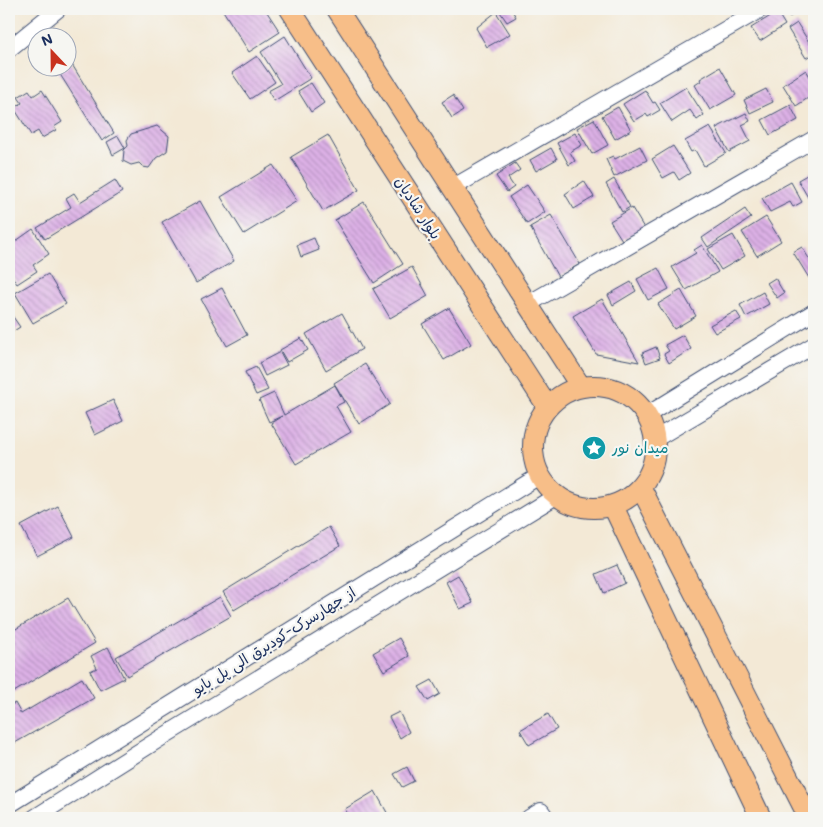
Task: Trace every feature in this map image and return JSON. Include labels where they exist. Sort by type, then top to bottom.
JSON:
[{"type":"main road","name":"بلوار شادیان","points":[[290,9],[548,406]]},
{"type":"main road","points":[[337,9],[581,387]]},
{"type":"main road","points":[[581,387],[606,387],[630,396],[647,415],[655,439],[653,465],[641,488],[628,499],[612,506],[598,509],[583,508],[569,504],[556,496],[546,487],[539,476],[533,459],[532,440],[537,422],[548,406],[563,394],[581,387]]},
{"type":"main road","points":[[641,488],[809,818]]},
{"type":"main road","points":[[612,506],[761,818]]},
{"type":"street","points":[[9,49],[58,9]]},
{"type":"street","points":[[452,188],[761,9]]},
{"type":"street","points":[[528,304],[814,139]]},
{"type":"street","points":[[647,415],[814,312]]},
{"type":"street","points":[[655,439],[814,345]]},
{"type":"street","name":"از جهارسرک-کودبرق الی پل بایو","points":[[9,805],[539,476]]},
{"type":"street","name":"از جهارسرک-کودبرق الی پل بایو","points":[[34,818],[164,736],[556,496]]},
{"type":"street","points":[[529,818],[541,811],[546,818]]},
{"type":"building","points":[[222,9],[265,9],[280,32],[249,52]]},
{"type":"building","points":[[498,9],[511,9],[516,17],[507,22]]},
{"type":"building","points":[[785,9],[804,9],[789,17]]},
{"type":"building","points":[[496,12],[510,34],[487,47],[476,28]]},
{"type":"building","points":[[777,12],[785,25],[760,41],[751,28]]},
{"type":"building","points":[[797,23],[814,50],[814,53],[806,58],[788,29]]},
{"type":"building","points":[[285,36],[311,78],[274,101],[268,91],[281,84],[261,52]]},
{"type":"building","points":[[257,56],[275,82],[250,99],[232,73]]},
{"type":"building","points":[[720,67],[736,95],[710,110],[695,85],[701,81],[700,79]]},
{"type":"building","points":[[806,70],[814,83],[814,94],[796,106],[783,85]]},
{"type":"building","points":[[78,74],[114,133],[102,141],[62,78],[78,78]]},
{"type":"building","points":[[311,83],[324,103],[311,112],[298,91]]},
{"type":"building","points":[[686,87],[704,115],[697,120],[690,110],[672,122],[660,103]]},
{"type":"building","points":[[766,89],[773,102],[750,113],[744,100]]},
{"type":"building","points":[[29,90],[33,96],[42,90],[62,122],[54,127],[56,130],[42,138],[38,131],[31,135],[14,108],[22,103],[18,97]]},
{"type":"building","points":[[645,90],[660,110],[648,117],[646,114],[634,121],[623,104]]},
{"type":"building","points":[[453,95],[463,111],[452,118],[442,102]]},
{"type":"building","points":[[790,105],[798,120],[770,135],[762,120]]},
{"type":"building","points":[[618,107],[631,130],[615,139],[602,116]]},
{"type":"building","points":[[746,113],[750,121],[742,125],[750,141],[729,152],[716,128]]},
{"type":"building","points":[[594,119],[608,145],[592,154],[577,128]]},
{"type":"building","points":[[157,126],[169,136],[167,151],[156,158],[149,168],[143,167],[139,163],[131,165],[123,161],[124,150],[128,146],[127,140],[131,134]]},
{"type":"building","points":[[710,127],[726,153],[704,166],[695,150],[691,152],[685,141]]},
{"type":"building","points":[[575,133],[582,145],[570,152],[575,161],[569,165],[557,143]]},
{"type":"building","points":[[328,135],[359,190],[323,211],[291,157]]},
{"type":"building","points":[[118,136],[125,148],[113,155],[107,142]]},
{"type":"building","points":[[640,146],[647,160],[614,177],[606,159],[613,156],[615,159]]},
{"type":"building","points":[[673,146],[690,173],[679,180],[674,172],[663,178],[652,159]]},
{"type":"building","points":[[551,148],[557,159],[536,171],[530,160]]},
{"type":"building","points":[[515,163],[520,170],[508,178],[514,187],[507,192],[496,176]]},
{"type":"building","points":[[273,165],[297,201],[244,234],[221,197]]},
{"type":"building","points":[[814,171],[814,208],[798,180]]},
{"type":"building","points":[[614,179],[630,207],[622,212],[606,184]]},
{"type":"building","points":[[115,180],[122,192],[45,239],[37,228],[71,207],[66,198],[74,193],[80,202]]},
{"type":"building","points":[[584,181],[594,197],[574,209],[565,194]]},
{"type":"building","points":[[791,182],[802,202],[793,207],[790,202],[770,212],[762,198]]},
{"type":"building","points":[[527,185],[545,212],[527,224],[509,197]]},
{"type":"building","points":[[200,201],[234,261],[196,283],[162,222]]},
{"type":"building","points":[[364,202],[403,264],[374,283],[335,220]]},
{"type":"building","points":[[632,208],[644,228],[622,240],[610,221]]},
{"type":"building","points":[[745,209],[751,218],[708,247],[702,238]]},
{"type":"building","points":[[551,215],[580,264],[558,277],[530,227]]},
{"type":"building","points":[[766,217],[781,241],[757,256],[742,232]]},
{"type":"building","points":[[33,229],[49,254],[33,265],[37,271],[17,284],[9,272],[9,246]]},
{"type":"building","points":[[733,235],[745,256],[721,270],[708,249]]},
{"type":"building","points":[[314,238],[319,250],[301,257],[297,245]]},
{"type":"building","points":[[702,245],[718,272],[686,290],[672,267],[696,253],[694,250]]},
{"type":"building","points":[[802,247],[814,264],[814,275],[809,278],[793,252]]},
{"type":"building","points":[[412,267],[428,296],[390,318],[373,289]]},
{"type":"building","points":[[658,268],[669,289],[648,300],[637,279]]},
{"type":"building","points":[[48,274],[66,304],[33,323],[15,293]]},
{"type":"building","points":[[775,278],[784,293],[777,298],[767,283]]},
{"type":"building","points":[[631,282],[636,291],[613,305],[608,295]]},
{"type":"building","points":[[222,288],[247,335],[227,346],[201,299]]},
{"type":"building","points":[[681,290],[696,316],[674,329],[658,304]]},
{"type":"building","points":[[763,292],[769,304],[746,317],[740,305]]},
{"type":"building","points":[[602,299],[639,362],[596,354],[573,316]]},
{"type":"building","points":[[449,308],[471,344],[444,360],[422,324]]},
{"type":"building","points":[[9,311],[20,327],[9,334]]},
{"type":"building","points":[[736,311],[741,319],[715,333],[710,325]]},
{"type":"building","points":[[342,313],[362,349],[326,370],[306,334]]},
{"type":"building","points":[[683,335],[691,349],[669,363],[664,354],[669,351],[665,345]]},
{"type":"building","points":[[301,338],[308,350],[287,362],[280,350]]},
{"type":"building","points":[[656,347],[660,358],[646,363],[642,353]]},
{"type":"building","points":[[280,352],[287,365],[265,376],[259,363]]},
{"type":"building","points":[[365,364],[390,404],[359,424],[334,383]]},
{"type":"building","points":[[256,367],[268,390],[256,395],[245,372]]},
{"type":"building","points":[[335,385],[344,402],[336,406],[351,432],[296,464],[271,423],[282,416],[269,422],[259,400],[274,393],[284,415]]},
{"type":"building","points":[[113,400],[123,421],[95,435],[85,413]]},
{"type":"building","points":[[58,506],[74,537],[37,556],[21,526]]},
{"type":"building","points":[[329,527],[340,546],[234,610],[223,592]]},
{"type":"building","points":[[617,565],[625,583],[604,593],[596,574]]},
{"type":"building","points":[[458,575],[473,603],[460,609],[446,582]]},
{"type":"building","points":[[220,597],[231,616],[127,676],[116,657]]},
{"type":"building","points":[[68,598],[95,643],[9,695],[9,633]]},
{"type":"building","points":[[399,638],[409,656],[384,671],[373,653]]},
{"type":"building","points":[[108,647],[124,678],[100,690],[90,671],[97,668],[91,656]]},
{"type":"building","points":[[82,678],[94,698],[13,744],[9,736],[9,706],[15,703],[21,714]]},
{"type":"building","points":[[432,680],[440,694],[428,701],[419,687]]},
{"type":"building","points":[[399,712],[409,732],[400,738],[389,717]]},
{"type":"building","points":[[548,714],[557,729],[529,745],[520,730]]},
{"type":"building","points":[[407,767],[414,781],[402,787],[394,774]]},
{"type":"building","points":[[375,791],[390,818],[350,818],[345,809]]},
{"type":"place","name":"میدان نور","points":[[594,448]]}]
